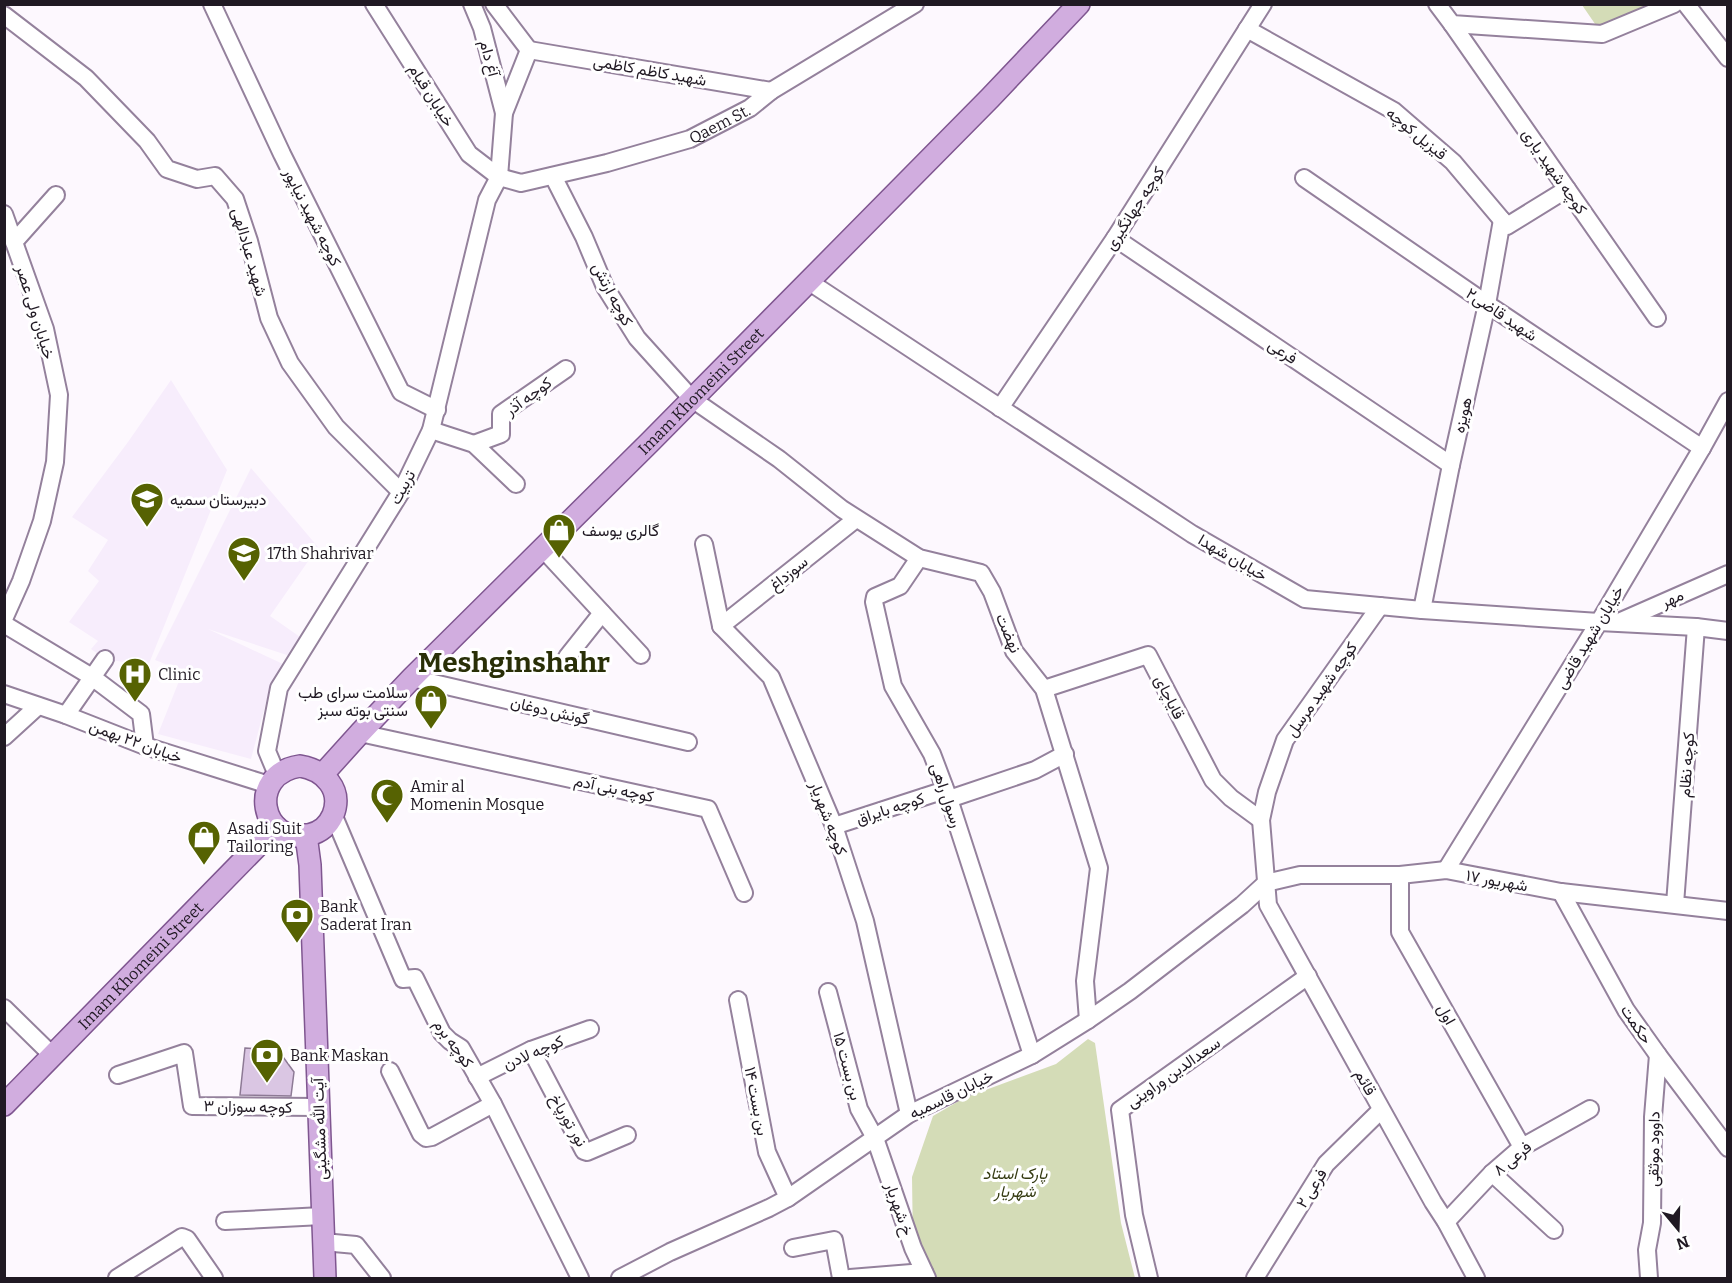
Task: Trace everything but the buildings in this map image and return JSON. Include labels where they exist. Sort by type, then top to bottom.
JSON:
[{"type":"main road","name":"Imam Khomeini Street","points":[[323,774],[412,678],[990,98],[1079,4]]},
{"type":"main road","points":[[300,766],[312,768],[323,774],[335,794],[335,806],[327,827],[314,834],[302,836],[285,833],[276,827],[265,805],[266,793],[273,780],[290,768],[300,766]]},
{"type":"main road","name":"Imam Khomeini Street","points":[[4,1105],[276,827]]},
{"type":"main road","name":"آیت الله مشگینی","points":[[306,835],[310,865],[325,1278]]},
{"type":"street","name":"کوچه شهید نیاپور","points":[[212,4],[282,154],[401,392],[437,410]]},
{"type":"street","name":"خیابان قیام","points":[[374,4],[469,154],[499,177]]},
{"type":"street","name":"آغ دام","points":[[472,4],[482,28],[504,113]]},
{"type":"street","points":[[494,4],[529,50],[504,113],[499,177]]},
{"type":"street","name":"Qaem St.","points":[[499,177],[521,183],[690,140],[750,108],[771,91],[915,4]]},
{"type":"street","name":"کوچه جهانگیری","points":[[1000,408],[1115,238],[1263,4]]},
{"type":"street","name":"کوچه شهید یاری","points":[[1437,4],[1657,318]]},
{"type":"street","points":[[1452,24],[1602,34],[1674,4]]},
{"type":"street","points":[[1686,4],[1728,58]]},
{"type":"street","name":"شهید عبادالهی","points":[[4,15],[86,78],[147,141],[167,169],[197,179],[215,176],[235,199],[249,241],[269,318],[290,363],[336,427],[401,492]]},
{"type":"street","name":"قیزیل کوچه","points":[[1247,29],[1394,111],[1453,162],[1502,220]]},
{"type":"street","name":"شهید کاظم کاظمی","points":[[529,50],[771,91]]},
{"type":"street","name":"کوچه ارتش","points":[[553,176],[584,237],[605,287],[626,321],[637,338],[692,399]]},
{"type":"street","name":"تربیت","points":[[273,780],[267,751],[279,688],[401,492],[431,430],[487,200],[499,177]]},
{"type":"street","name":"شهید قاضی۲","points":[[1304,178],[1702,448]]},
{"type":"street","points":[[1502,220],[1507,226],[1567,189]]},
{"type":"street","points":[[14,242],[56,195]]},
{"type":"street","name":"خیابان ولی عصر","points":[[4,214],[45,328],[60,395],[55,462],[42,521],[4,621]]},
{"type":"street","name":"هویزه","points":[[1422,610],[1487,304],[1502,220]]},
{"type":"street","name":"فرعی","points":[[1115,238],[1451,465]]},
{"type":"street","name":"خیابان شهدا","points":[[808,281],[1192,534],[1305,599],[1422,610],[1728,630]]},
{"type":"street","name":"کوچه آذر","points":[[474,444],[501,434],[501,414],[566,369]]},
{"type":"street","name":"نهضت","points":[[692,399],[780,459],[856,519],[919,558],[981,573],[992,592],[1014,651],[1044,689],[1100,868],[1085,981],[1088,1020]]},
{"type":"street","name":"خیابان شهید قاضی","points":[[1446,870],[1599,622],[1728,401]]},
{"type":"street","points":[[431,430],[474,444],[516,484]]},
{"type":"street","name":"سوزداغ","points":[[721,626],[856,519]]},
{"type":"street","points":[[704,544],[721,626]]},
{"type":"street","points":[[543,549],[641,655]]},
{"type":"street","name":"رسول راهی","points":[[919,558],[900,586],[875,597],[874,602],[893,686],[932,754],[1032,1055]]},
{"type":"street","name":"مهر","points":[[1617,623],[1728,574]]},
{"type":"street","name":"کوچه شهید مرسل","points":[[1266,883],[1261,820],[1267,792],[1285,740],[1380,606]]},
{"type":"street","points":[[567,657],[602,613]]},
{"type":"street","points":[[4,621],[92,677],[141,714],[145,746]]},
{"type":"street","name":"کوچه شهریار","points":[[721,626],[771,677],[834,826],[865,921],[909,1114]]},
{"type":"street","name":"کوچه نظام","points":[[1675,904],[1696,627]]},
{"type":"street","name":"قایاچای","points":[[1044,689],[1148,655],[1213,780],[1261,820]]},
{"type":"street","points":[[66,715],[105,659]]},
{"type":"street","name":"گونش دوغان","points":[[412,678],[688,742]]},
{"type":"street","name":"خیابان ۲۲ بهمن","points":[[4,694],[145,746],[273,780]]},
{"type":"street","points":[[4,737],[38,706]]},
{"type":"street","name":"کوچه بنی آدم","points":[[360,733],[708,809],[744,893]]},
{"type":"street","name":"کوچه بایراق","points":[[834,826],[1035,770],[1065,754]]},
{"type":"street","name":"کوچه برم","points":[[333,814],[403,980],[415,978],[442,1033],[461,1048],[494,1104],[580,1278]]},
{"type":"street","name":"۱۷ شهریور","points":[[1266,883],[1299,874],[1400,875],[1446,870],[1561,892],[1728,911]]},
{"type":"street","name":"اول","points":[[1400,875],[1400,932],[1522,1146]]},
{"type":"street","name":"خیابان قاسمیه","points":[[620,1278],[670,1252],[788,1198],[909,1114],[1032,1055],[1130,991],[1242,905],[1266,883]]},
{"type":"street","name":"قائم","points":[[1266,883],[1268,905],[1476,1278]]},
{"type":"street","name":"حکمت","points":[[1561,892],[1626,1010],[1728,1148]]},
{"type":"street","name":"سعدالدین وراوینی","points":[[1149,1278],[1134,1215],[1120,1110],[1308,976]]},
{"type":"street","name":"بن بست ۱۵","points":[[828,992],[860,1109],[875,1138]]},
{"type":"street","name":"بن بست ۱۴","points":[[738,1000],[767,1152],[788,1198]]},
{"type":"street","points":[[4,1008],[53,1056]]},
{"type":"street","name":"کوچه لادن","points":[[477,1077],[531,1050],[590,1029]]},
{"type":"street","name":"نور تورپاخ","points":[[531,1050],[584,1152],[627,1135]]},
{"type":"street","name":"کوچه سوزان ۳","points":[[118,1075],[184,1053],[192,1106],[318,1107]]},
{"type":"street","name":"داوود موثقی","points":[[1649,1278],[1647,1250],[1652,1223],[1653,1117],[1658,1055]]},
{"type":"street","points":[[390,1071],[421,1134],[426,1138],[494,1104]]},
{"type":"street","name":"فرعی ۸","points":[[1446,1222],[1492,1173],[1522,1146],[1590,1109]]},
{"type":"street","name":"فرعی ۲","points":[[1256,1278],[1326,1164],[1382,1110]]},
{"type":"street","name":"خ شهریار","points":[[875,1138],[913,1248],[925,1275]]},
{"type":"street","points":[[1492,1173],[1554,1230]]},
{"type":"street","points":[[225,1221],[322,1216]]},
{"type":"street","points":[[117,1278],[182,1237],[187,1239],[214,1278]]},
{"type":"street","points":[[793,1248],[834,1240],[841,1278]]},
{"type":"street","points":[[324,1242],[356,1245],[382,1278]]},
{"type":"street","points":[[850,1278],[925,1275]]},
{"type":"shaded area","name":"دبیرستان سمیه","points":[[171,380],[227,470],[148,666],[105,659],[91,649],[98,641],[69,622],[99,581],[88,571],[108,540],[72,517]]},
{"type":"shaded area","name":"17th Shahrivar","points":[[251,468],[318,547],[270,616],[303,639],[293,657],[208,629],[283,664],[270,687],[251,759],[158,734],[183,671],[155,660]]},
{"type":"green space","points":[[1582,5],[1647,5],[1602,34]]},
{"type":"green space","name":"پارک استاد شهریار","points":[[1088,1039],[1095,1043],[1121,1223],[1135,1278],[927,1278],[913,1248],[912,1177],[933,1116],[964,1098],[1056,1064]]},
{"type":"place","name":"دبیرستان سمیه","points":[[147,528]]},
{"type":"place","name":"گالری یوسف","points":[[559,559]]},
{"type":"place","name":"17th Shahrivar","points":[[244,582]]},
{"type":"place","name":"Clinic","points":[[135,703]]},
{"type":"place","name":"سلامت سرای طب سنتی بوته سبز","points":[[431,730]]},
{"type":"place","name":"Amir al Momenin Mosque","points":[[387,824]]},
{"type":"place","name":"Asadi Suit Tailoring","points":[[204,866]]},
{"type":"place","name":"Bank Saderat Iran","points":[[297,944]]},
{"type":"place","name":"Bank Maskan","points":[[267,1084]]},
{"type":"district","name":"Meshginshahr","points":[[514,662]]}]
